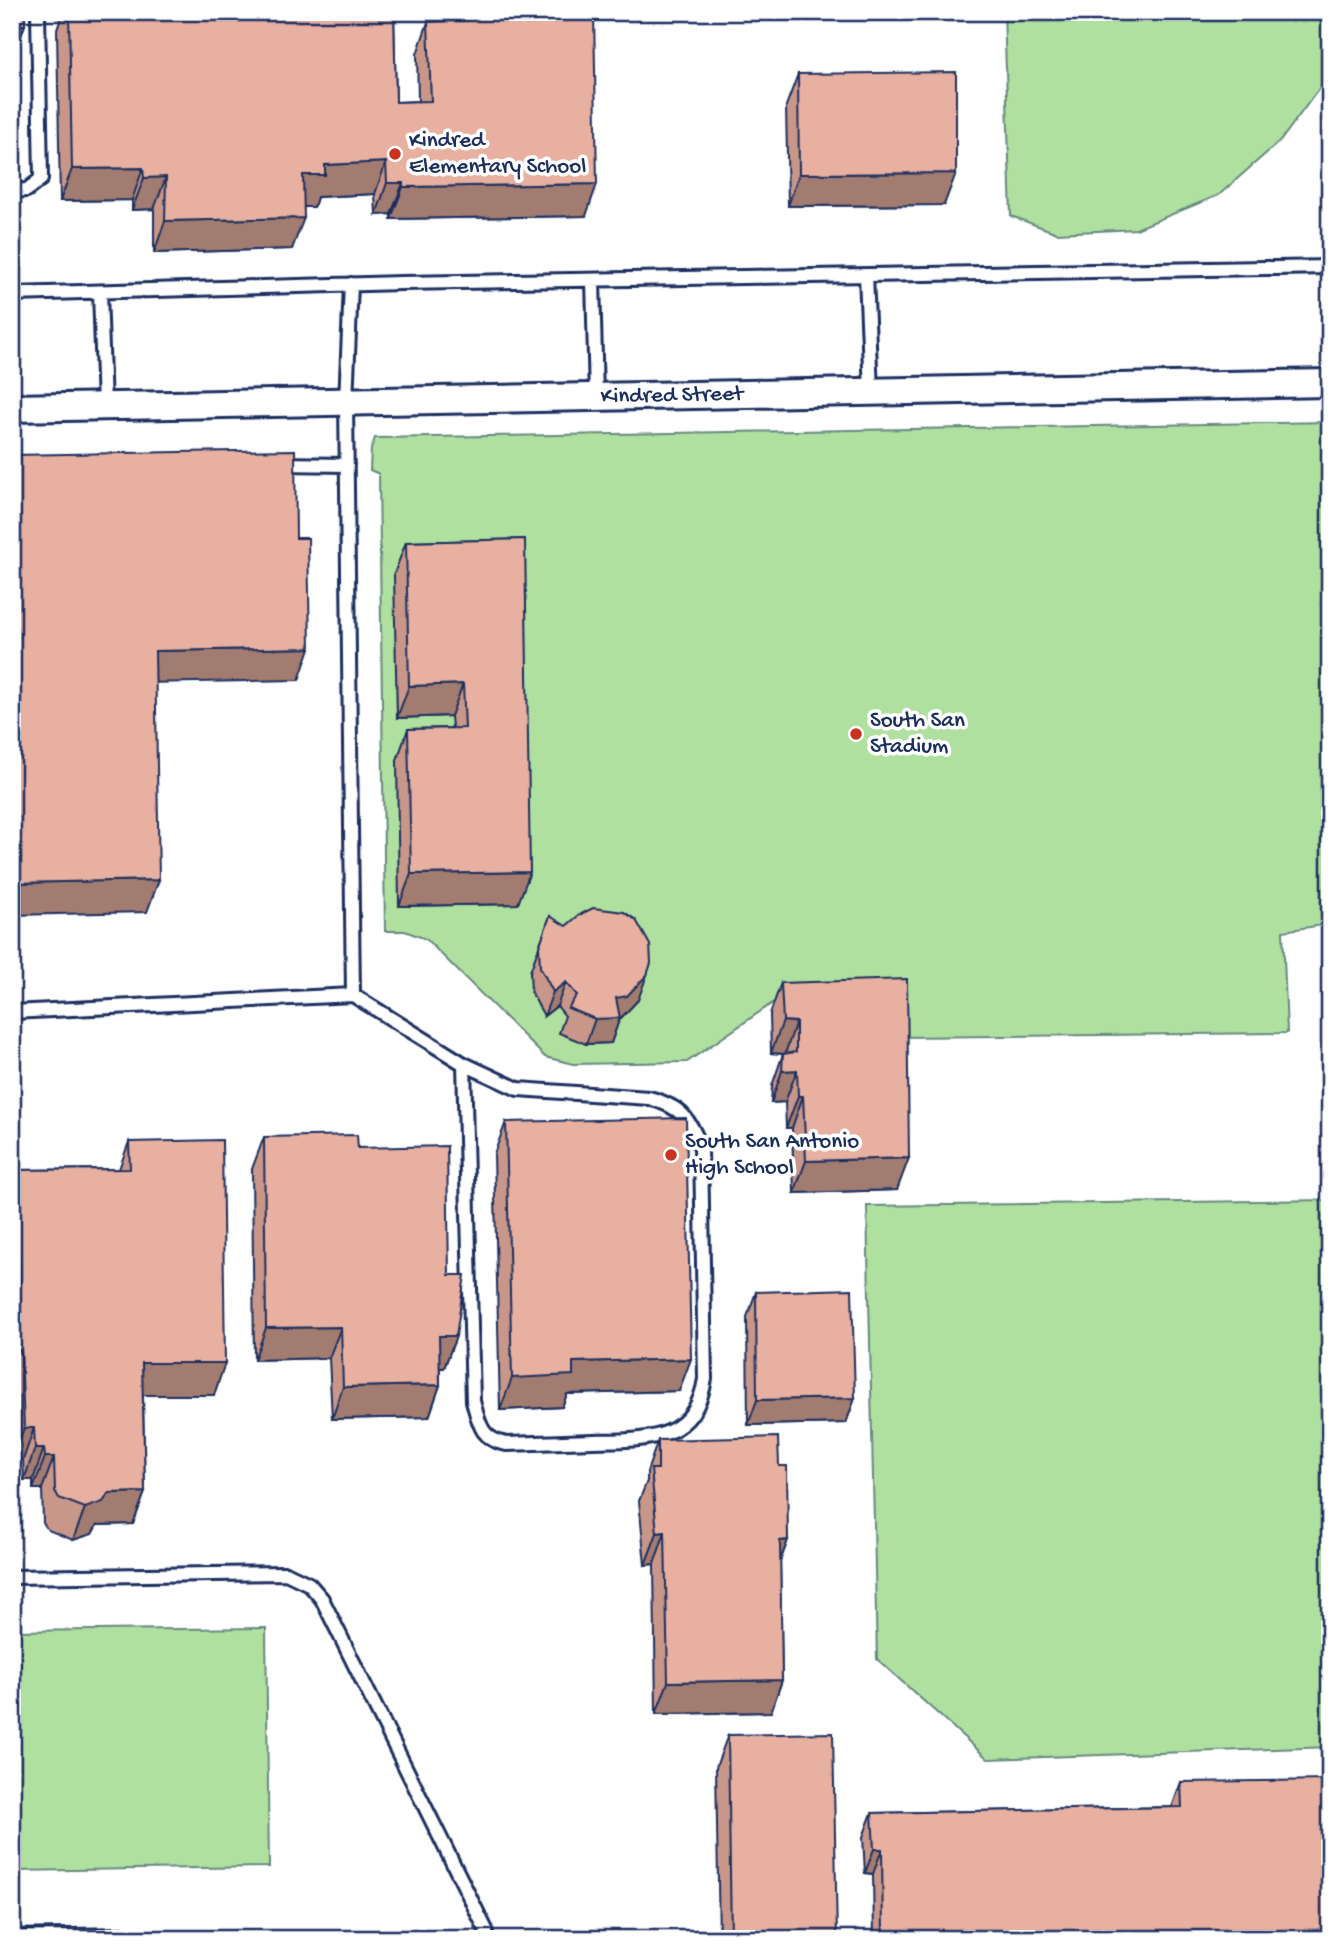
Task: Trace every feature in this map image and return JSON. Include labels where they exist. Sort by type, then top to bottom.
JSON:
[{"type":"street","name":"Kindred Street","points":[[12,408],[1330,383]]},
{"type":"lane","points":[[12,191],[27,190],[41,179],[38,12]]},
{"type":"lane","points":[[12,294],[351,284],[1330,267]]},
{"type":"lane","points":[[866,275],[871,392]]},
{"type":"lane","points":[[593,280],[596,397]]},
{"type":"lane","points":[[351,284],[346,402],[353,995]]},
{"type":"lane","points":[[100,292],[104,406]]},
{"type":"lane","points":[[269,463],[347,465]]},
{"type":"lane","points":[[12,1012],[353,995],[464,1064],[518,1088],[649,1098],[668,1103],[690,1121],[701,1149],[705,1380],[702,1398],[680,1427],[663,1436],[639,1440],[507,1444],[493,1442],[484,1436],[473,1401],[464,1064]]},
{"type":"lane","points":[[12,1577],[286,1573],[309,1584],[322,1599],[335,1624],[486,1930],[486,1939]]},
{"type":"lane","points":[[12,1937],[125,1935],[125,1939]]},
{"type":"green space","points":[[1004,12],[1330,12],[1330,66],[1323,83],[1281,140],[1219,195],[1136,229],[1057,233],[1011,216]]},
{"type":"green space","name":"South San Stadium","points":[[1330,422],[1330,924],[1283,931],[1287,1033],[899,1037],[898,999],[774,1002],[687,1062],[573,1064],[545,1057],[426,939],[405,931],[385,931],[379,474],[370,470],[371,449],[375,438]]},
{"type":"green space","points":[[1330,1200],[1330,1747],[988,1759],[877,1659],[867,1206]]},
{"type":"green space","points":[[266,1628],[269,1867],[12,1871],[12,1631]]},
{"type":"building","points":[[12,12],[25,12],[25,25],[12,25]]},
{"type":"building","points":[[69,12],[394,12],[396,102],[431,101],[428,22],[472,20],[471,12],[594,12],[597,184],[403,187],[403,183],[387,183],[386,162],[325,165],[325,175],[303,175],[304,218],[165,221],[166,177],[144,178],[143,168],[72,169]]},
{"type":"building","points":[[956,72],[956,173],[799,174],[798,74]]},
{"type":"building","points":[[295,450],[296,538],[308,538],[310,648],[155,651],[159,880],[12,883],[12,455]]},
{"type":"building","points":[[525,539],[530,872],[411,874],[408,729],[465,728],[463,684],[409,686],[406,542]]},
{"type":"building","points":[[593,908],[624,912],[636,920],[650,945],[651,963],[647,975],[627,996],[616,998],[620,1018],[595,1019],[568,1008],[577,995],[566,982],[553,992],[540,967],[539,947],[550,916],[566,926]]},
{"type":"building","points":[[907,979],[909,1158],[806,1161],[803,1096],[798,1096],[797,1070],[782,1071],[783,1054],[796,1052],[796,1022],[783,1021],[781,983]]},
{"type":"building","points":[[686,1118],[691,1359],[573,1362],[573,1375],[512,1378],[506,1122]]},
{"type":"building","points":[[357,1135],[358,1148],[447,1146],[449,1275],[465,1275],[456,1336],[439,1336],[440,1385],[343,1387],[341,1327],[266,1328],[264,1137]]},
{"type":"building","points":[[222,1140],[225,1363],[142,1363],[145,1492],[109,1493],[103,1502],[85,1508],[59,1498],[55,1491],[54,1457],[45,1457],[44,1448],[35,1448],[34,1428],[24,1428],[21,1352],[12,1343],[12,1316],[20,1307],[19,1254],[12,1254],[12,1170],[130,1169],[129,1142]]},
{"type":"building","points":[[852,1289],[855,1398],[757,1400],[756,1292]]},
{"type":"building","points":[[778,1437],[779,1466],[787,1466],[788,1540],[780,1541],[782,1680],[668,1682],[665,1532],[657,1533],[651,1469],[658,1469],[658,1440]]},
{"type":"building","points":[[833,1733],[837,1939],[731,1939],[728,1735]]},
{"type":"building","points":[[1330,1780],[1330,1939],[883,1939],[882,1849],[874,1849],[872,1813],[1182,1807],[1181,1782]]},
{"type":"place","name":"Kindred Elementary School","points":[[395,154]]},
{"type":"place","name":"South San Stadium","points":[[856,734]]},
{"type":"place","name":"South San Antonio High School","points":[[671,1155]]}]
